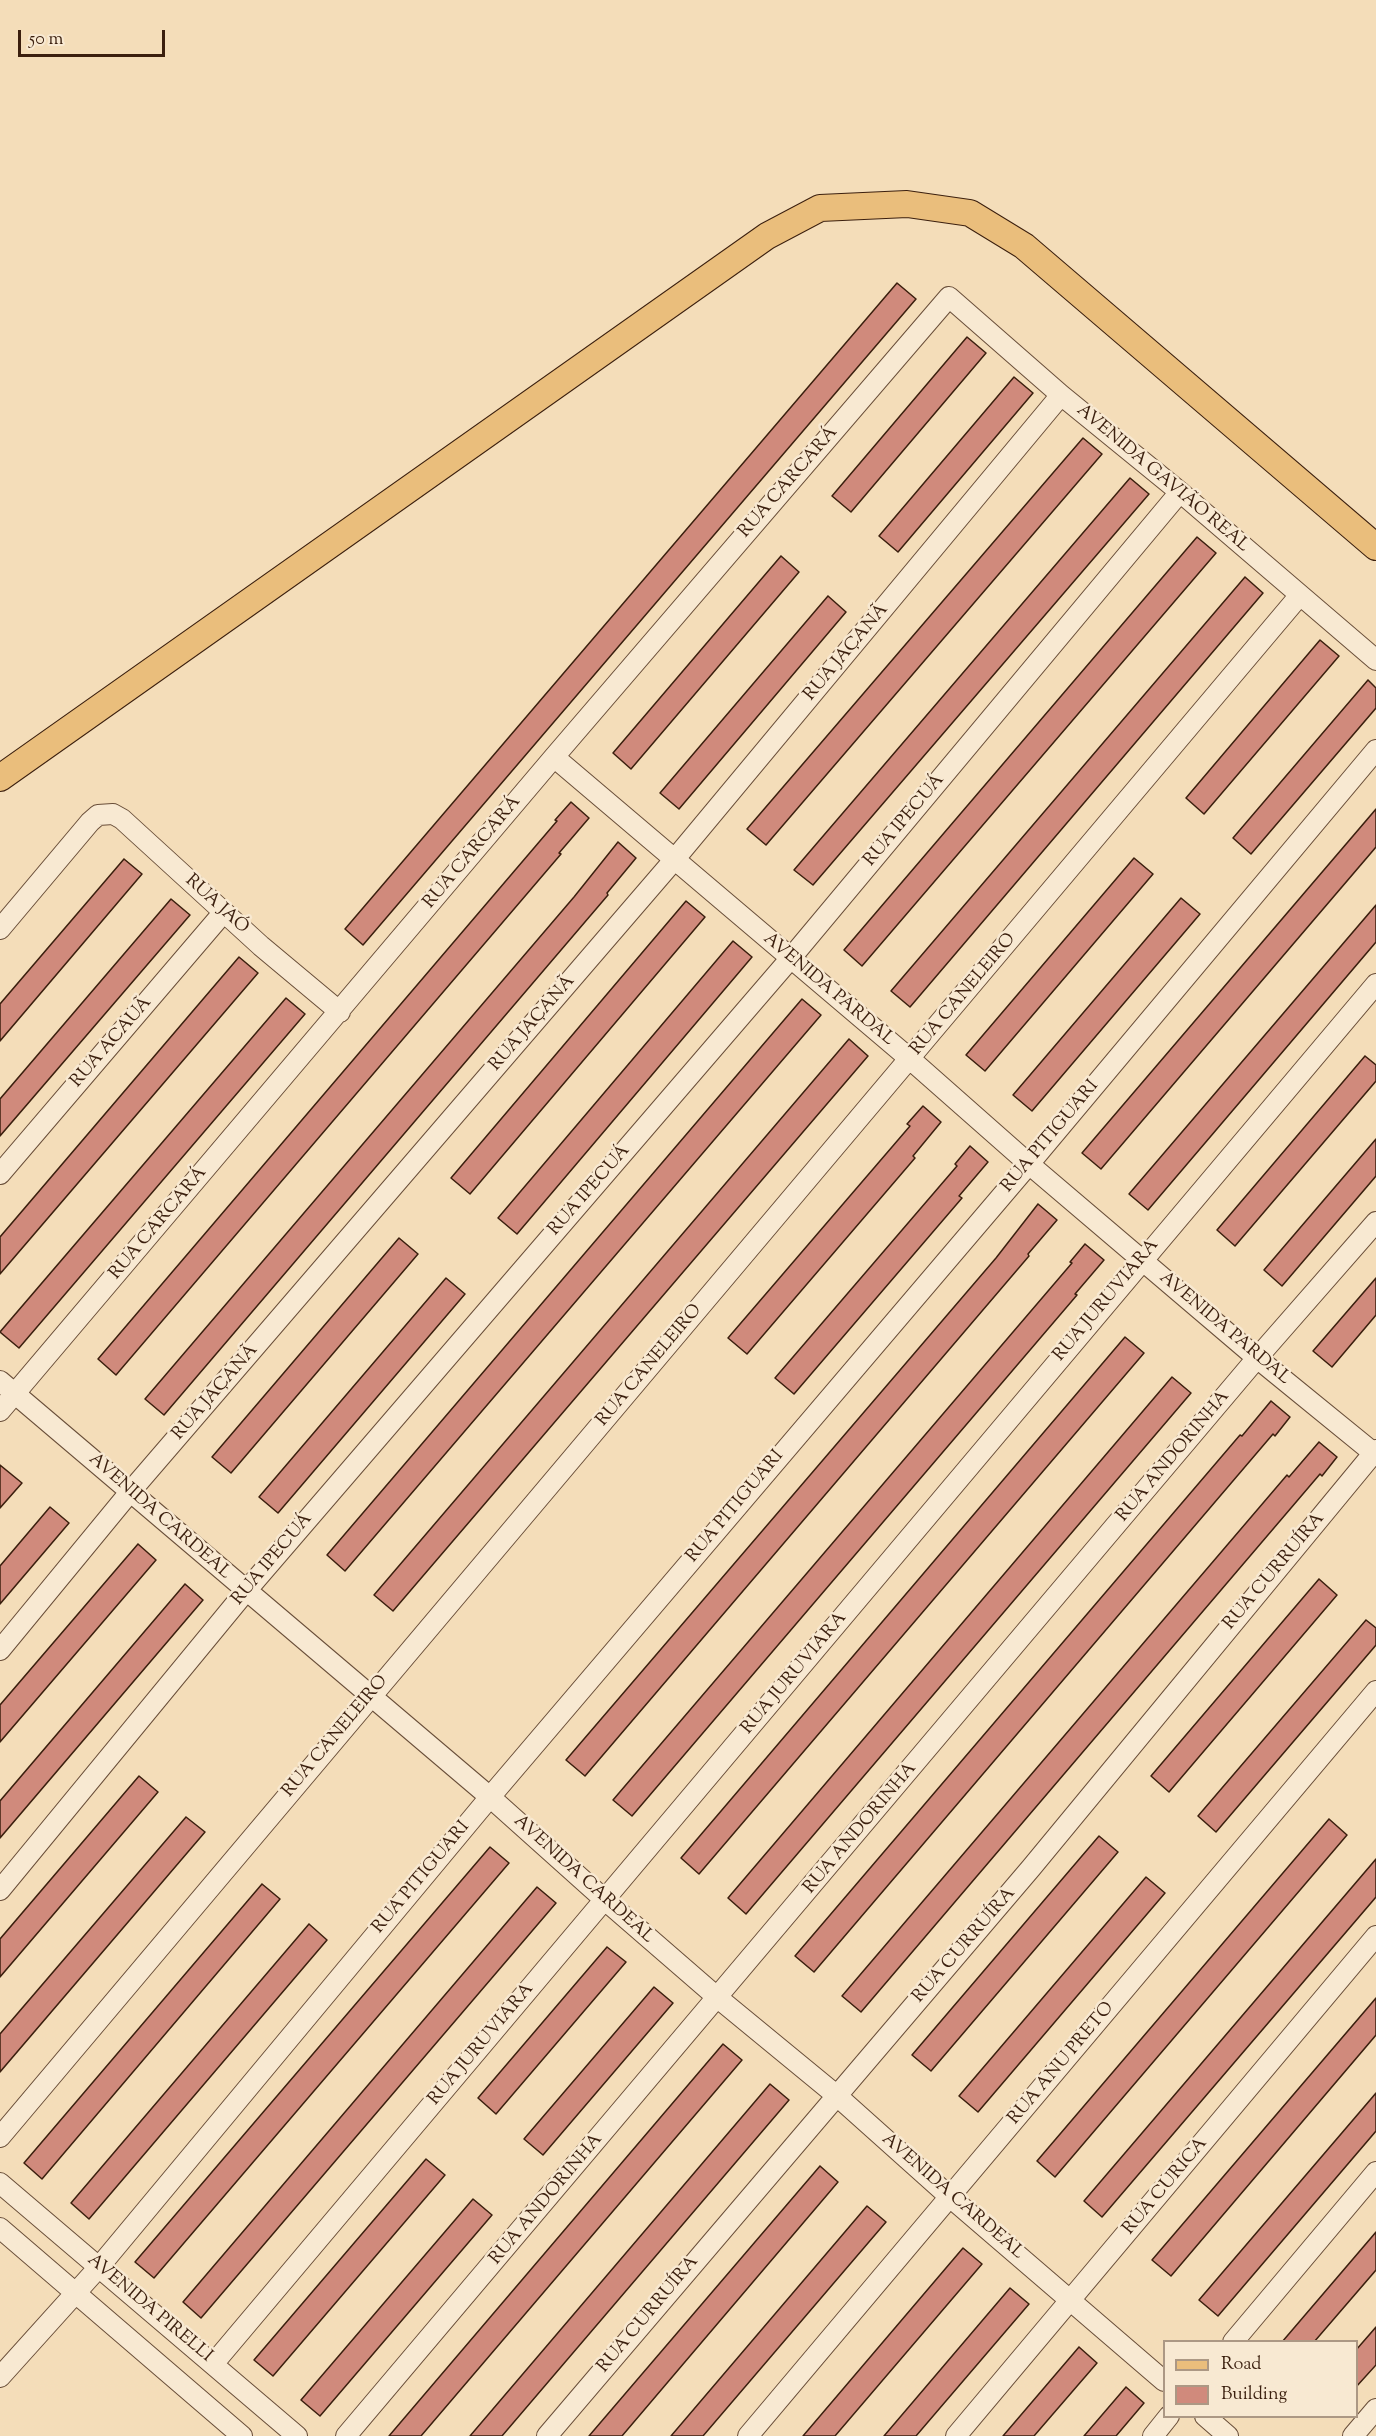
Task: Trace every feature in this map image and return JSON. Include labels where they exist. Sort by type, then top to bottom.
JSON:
[{"type":"main road","points":[[0,778],[767,236],[820,208],[907,204],[970,213],[1024,246],[1376,547]]},
{"type":"street","name":"AVENIDA GAVIÃO REAL","points":[[948,297],[1376,660]]},
{"type":"street","name":"RUA CARCARÁ","points":[[0,1411],[7,1387],[340,1012],[554,757],[948,297]]},
{"type":"street","name":"RUA JAÇANÃ","points":[[0,1650],[130,1492],[674,860],[1061,395]]},
{"type":"street","name":"RUA IPECUÁ","points":[[0,1890],[246,1591],[790,958],[1180,492]]},
{"type":"street","name":"RUA CANELEIRO","points":[[0,2137],[1300,595]]},
{"type":"street","name":"RUA PITIGUARI","points":[[0,2377],[99,2266],[490,1797],[1029,1164],[1376,750]]},
{"type":"street","name":"AVENIDA PARDAL","points":[[554,757],[1257,1358],[1375,1453]]},
{"type":"street","name":"RUA JAÓ","points":[[0,928],[90,822],[98,815],[113,814],[122,819],[223,913],[340,1012]]},
{"type":"street","name":"RUA ACAUÃ","points":[[0,1174],[223,913]]},
{"type":"street","name":"RUA JURUVIARA","points":[[214,2363],[1376,984]]},
{"type":"street","name":"RUA ANDORINHA","points":[[346,2436],[1257,1358],[1376,1222]]},
{"type":"street","name":"AVENIDA CARDEAL","points":[[7,1387],[490,1797],[718,1998],[836,2095],[950,2197],[1163,2380]]},
{"type":"street","name":"RUA CURRUÍRA","points":[[547,2436],[1031,1868],[1375,1453]]},
{"type":"street","name":"RUA ANU PRETO","points":[[748,2436],[1376,1691]]},
{"type":"street","name":"RUA CURICA","points":[[956,2436],[1376,1936]]},
{"type":"street","points":[[1235,2340],[1376,2172]]},
{"type":"street","name":"AVENIDA PIRELLI","points":[[0,2183],[297,2436]]},
{"type":"street","name":"AVENIDA PIRELLI","points":[[0,2228],[243,2436]]},
{"type":"street","points":[[1353,2436],[1376,2409]]},
{"type":"street","points":[[1153,2436],[1167,2418]]},
{"type":"street","points":[[1207,2418],[1228,2436]]},
{"type":"building","points":[[897,283],[916,299],[363,945],[345,929]]},
{"type":"building","points":[[967,337],[986,353],[851,512],[832,496]]},
{"type":"building","points":[[1014,377],[1033,393],[898,552],[879,536]]},
{"type":"building","points":[[1083,438],[1102,454],[766,845],[747,829]]},
{"type":"building","points":[[1130,478],[1149,494],[813,885],[794,870]]},
{"type":"building","points":[[1197,537],[1216,553],[862,966],[844,950]]},
{"type":"building","points":[[781,556],[799,572],[631,769],[613,753]]},
{"type":"building","points":[[1245,577],[1263,593],[910,1007],[891,991]]},
{"type":"building","points":[[828,596],[846,612],[679,809],[660,793]]},
{"type":"building","points":[[1320,640],[1339,656],[1204,814],[1186,798]]},
{"type":"building","points":[[1368,680],[1376,688],[1376,708],[1251,854],[1233,838]]},
{"type":"building","points":[[571,802],[589,818],[559,853],[561,854],[116,1375],[98,1359]]},
{"type":"building","points":[[1376,809],[1376,847],[1101,1169],[1082,1153]]},
{"type":"building","points":[[618,842],[636,858],[607,893],[608,895],[164,1415],[145,1399],[574,897]]},
{"type":"building","points":[[1134,858],[1153,874],[985,1071],[966,1055]]},
{"type":"building","points":[[124,859],[142,874],[0,1041],[0,1004]]},
{"type":"building","points":[[1181,898],[1200,914],[1032,1111],[1013,1095]]},
{"type":"building","points":[[171,899],[190,915],[0,1136],[0,1099]]},
{"type":"building","points":[[686,901],[705,917],[470,1194],[451,1178]]},
{"type":"building","points":[[1376,905],[1376,942],[1148,1210],[1129,1194]]},
{"type":"building","points":[[733,941],[752,957],[517,1234],[498,1218]]},
{"type":"building","points":[[239,957],[258,973],[0,1274],[0,1237]]},
{"type":"building","points":[[286,998],[305,1014],[19,1348],[0,1332]]},
{"type":"building","points":[[802,999],[821,1015],[345,1571],[327,1555]]},
{"type":"building","points":[[849,1039],[868,1056],[393,1611],[374,1595]]},
{"type":"building","points":[[1365,1056],[1376,1065],[1376,1081],[1235,1246],[1217,1230]]},
{"type":"building","points":[[923,1106],[941,1122],[913,1156],[915,1158],[747,1354],[728,1338],[910,1126],[907,1124]]},
{"type":"building","points":[[1376,1139],[1376,1176],[1282,1286],[1264,1270]]},
{"type":"building","points":[[970,1146],[988,1162],[959,1196],[962,1198],[794,1394],[775,1378],[957,1166],[955,1164]]},
{"type":"building","points":[[1038,1204],[1057,1220],[1028,1254],[1029,1256],[585,1776],[566,1760],[996,1258]]},
{"type":"building","points":[[399,1238],[418,1254],[231,1473],[212,1457]]},
{"type":"building","points":[[1085,1244],[1104,1260],[1075,1294],[1077,1295],[632,1816],[613,1800],[1072,1263],[1070,1262]]},
{"type":"building","points":[[446,1278],[465,1294],[278,1513],[259,1497]]},
{"type":"building","points":[[1376,1278],[1376,1315],[1332,1367],[1313,1351]]},
{"type":"building","points":[[1125,1337],[1144,1353],[699,1874],[681,1858]]},
{"type":"building","points":[[1172,1377],[1191,1393],[746,1914],[728,1898]]},
{"type":"building","points":[[1271,1401],[1290,1417],[1275,1436],[1273,1434],[814,1972],[795,1956]]},
{"type":"building","points":[[1319,1442],[1337,1457],[1322,1476],[1320,1474],[861,2012],[842,1996],[1287,1475],[1289,1477]]},
{"type":"building","points":[[0,1465],[22,1483],[0,1508]]},
{"type":"building","points":[[50,1507],[69,1523],[0,1604],[0,1566]]},
{"type":"building","points":[[138,1544],[156,1560],[0,1742],[0,1705]]},
{"type":"building","points":[[1319,1579],[1337,1595],[1169,1792],[1151,1776]]},
{"type":"building","points":[[185,1584],[203,1600],[0,1838],[0,1801]]},
{"type":"building","points":[[1366,1620],[1376,1628],[1376,1645],[1216,1832],[1198,1816]]},
{"type":"building","points":[[139,1776],[158,1792],[0,1977],[0,1939]]},
{"type":"building","points":[[186,1817],[205,1832],[0,2072],[0,2034]]},
{"type":"building","points":[[1329,1819],[1347,1835],[1055,2177],[1037,2161]]},
{"type":"building","points":[[1099,1836],[1118,1852],[931,2071],[912,2055]]},
{"type":"building","points":[[490,1847],[509,1863],[154,2278],[135,2262]]},
{"type":"building","points":[[1376,1859],[1376,1897],[1102,2217],[1084,2201]]},
{"type":"building","points":[[1146,1877],[1165,1893],[978,2112],[959,2096]]},
{"type":"building","points":[[262,1884],[280,1899],[42,2179],[24,2163]]},
{"type":"building","points":[[537,1887],[556,1903],[201,2318],[183,2302]]},
{"type":"building","points":[[309,1924],[327,1940],[89,2219],[71,2203]]},
{"type":"building","points":[[607,1947],[626,1962],[496,2114],[478,2098]]},
{"type":"building","points":[[654,1987],[673,2003],[543,2155],[524,2139]]},
{"type":"building","points":[[1376,1998],[1376,2035],[1171,2276],[1152,2260]]},
{"type":"building","points":[[723,2044],[742,2060],[421,2436],[389,2436]]},
{"type":"building","points":[[770,2084],[789,2100],[502,2436],[470,2436]]},
{"type":"building","points":[[1376,2093],[1376,2131],[1218,2316],[1199,2300]]},
{"type":"building","points":[[426,2159],[445,2175],[273,2376],[254,2360]]},
{"type":"building","points":[[820,2166],[838,2182],[622,2436],[589,2436]]},
{"type":"building","points":[[473,2199],[492,2215],[320,2416],[301,2400]]},
{"type":"building","points":[[867,2206],[886,2222],[703,2436],[671,2436]]},
{"type":"building","points":[[1376,2232],[1376,2270],[1316,2340],[1284,2340]]},
{"type":"building","points":[[963,2248],[982,2264],[835,2436],[803,2436]]},
{"type":"building","points":[[1010,2288],[1029,2304],[916,2436],[884,2436]]},
{"type":"building","points":[[1376,2327],[1376,2365],[1358,2385],[1358,2348]]},
{"type":"building","points":[[1079,2347],[1097,2363],[1034,2436],[1003,2436]]},
{"type":"building","points":[[1126,2387],[1144,2403],[1116,2436],[1084,2436]]}]
